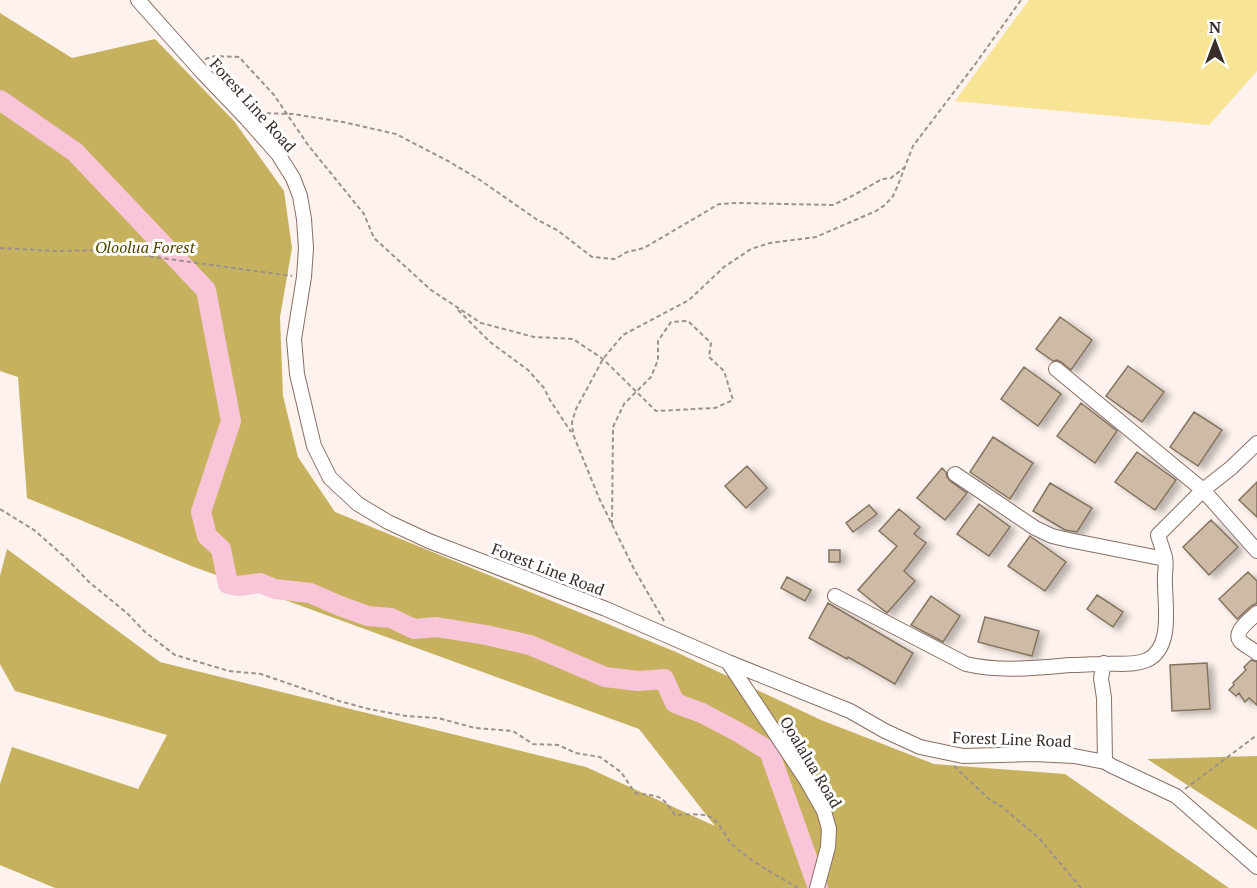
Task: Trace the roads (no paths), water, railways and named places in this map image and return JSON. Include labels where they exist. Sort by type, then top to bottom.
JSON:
[{"type":"street","name":"Forest Line Road","points":[[138,0],[278,154],[293,178],[300,196],[306,248],[304,277],[294,339],[303,406],[314,446],[330,478],[358,504],[388,522],[429,541],[606,609],[728,662],[850,711],[920,747],[963,756],[1034,754],[1074,756],[1105,762],[1176,796],[1257,867]]},
{"type":"street","points":[[1056,369],[1203,490],[1257,551]]},
{"type":"street","points":[[835,596],[966,664],[984,669],[1135,663],[1149,659],[1159,649],[1165,634],[1167,613],[1164,582],[1166,559],[1158,535],[1203,490],[1257,444]]},
{"type":"street","points":[[955,474],[1035,528],[1052,536],[1166,559]]},
{"type":"street","points":[[1257,613],[1240,629],[1238,635],[1239,640],[1257,653]]},
{"type":"street","name":"Ooalalua Road","points":[[728,662],[807,781],[824,811],[829,829],[828,847],[817,888]]},
{"type":"street","points":[[1104,663],[1101,678],[1104,698],[1105,762]]},
{"type":"waterway","points":[[0,100],[75,152],[206,290],[231,421],[201,512],[207,536],[221,549],[228,584],[238,586],[260,583],[275,589],[310,593],[368,616],[391,618],[414,629],[436,627],[530,645],[605,677],[638,681],[664,679],[675,703],[702,713],[769,751],[818,888]]},
{"type":"park label","name":"Oloolua Forest","points":[[145,247]]}]
